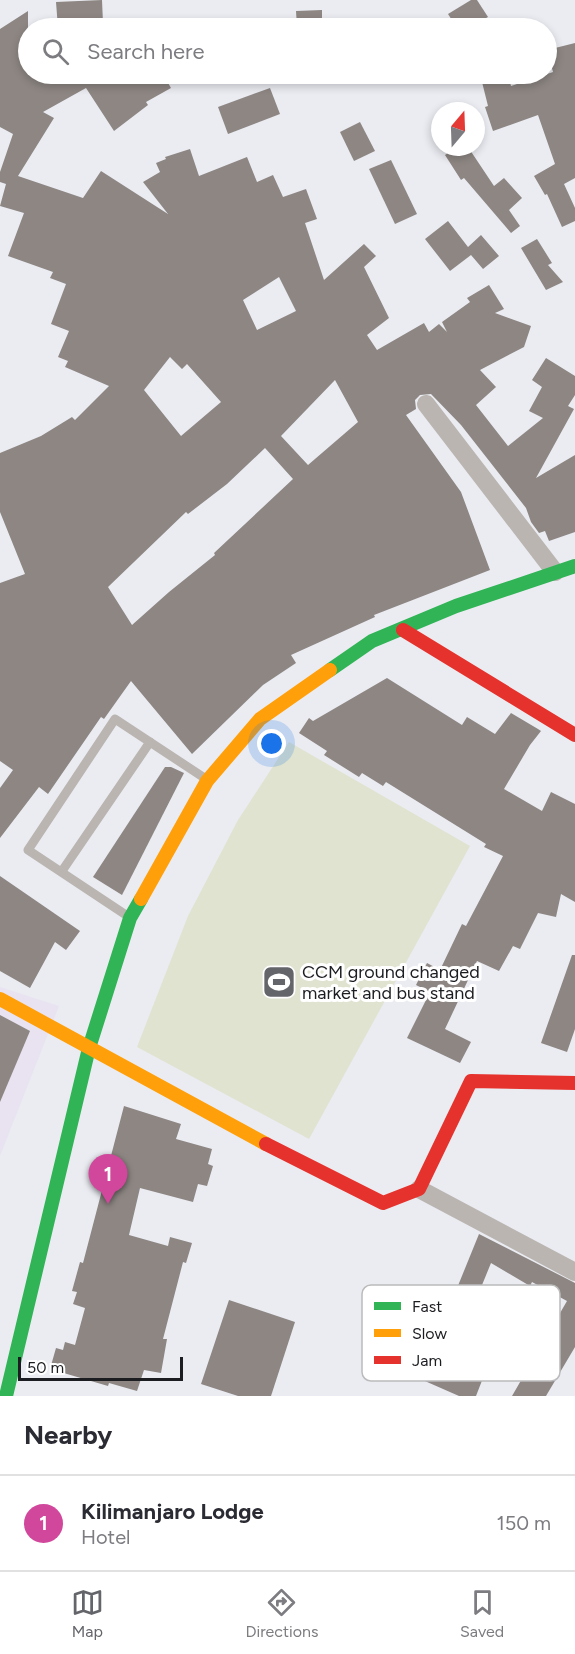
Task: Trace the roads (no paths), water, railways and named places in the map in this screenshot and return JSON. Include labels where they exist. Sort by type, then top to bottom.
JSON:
[{"type":"main road","points":[[6,1396],[89,1048],[130,918],[207,781],[260,719],[372,641],[456,606],[575,566]]},
{"type":"main road","points":[[403,630],[575,735]]},
{"type":"main road","points":[[0,999],[304,1165],[382,1203],[420,1189],[471,1082],[575,1083]]},
{"type":"street","points":[[426,404],[555,572]]},
{"type":"street","points":[[420,1189],[575,1272]]},
{"type":"lane","points":[[130,918],[28,850],[115,719],[207,781]]},
{"type":"lane","points":[[62,871],[150,742]]},
{"type":"place","name":"CCM ground changed market and bus stand","points":[[279,982]]},
{"type":"place","name":"Kilimanjaro Lodge","points":[[108,1204]]}]
